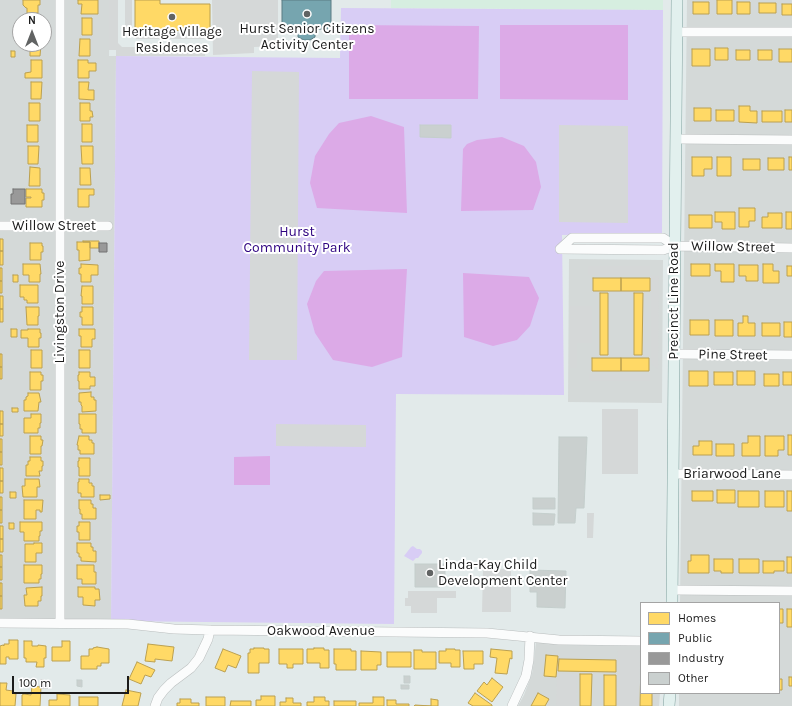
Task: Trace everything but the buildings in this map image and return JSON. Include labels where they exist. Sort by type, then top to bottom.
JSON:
[{"type":"main road","name":"Precinct Line Road","points":[[672,602],[677,0]]},
{"type":"main road","points":[[669,706],[670,694]]},
{"type":"street","name":"Livingston Drive","points":[[60,0],[60,623]]},
{"type":"street","points":[[677,32],[792,32]]},
{"type":"street","points":[[676,139],[792,140]]},
{"type":"street","name":"Willow Street","points":[[0,226],[108,226]]},
{"type":"street","name":"Willow Street","points":[[675,246],[663,238],[572,238],[560,249],[663,250],[675,246],[792,248]]},
{"type":"street","name":"Pine Street","points":[[674,354],[792,356]]},
{"type":"street","name":"Briarwood Lane","points":[[673,474],[792,475]]},
{"type":"street","points":[[672,590],[792,591]]},
{"type":"street","name":"Oakwood Avenue","points":[[0,623],[128,624],[174,629],[210,630],[487,632],[559,640],[640,640]]},
{"type":"street","points":[[154,706],[164,690],[191,668],[199,658],[208,639],[210,630]]},
{"type":"street","points":[[512,706],[526,676],[529,660],[530,636]]},
{"type":"shaded area","points":[[0,0],[110,0],[109,56],[116,56],[111,621],[0,619]]},
{"type":"shaded area","points":[[109,0],[118,0],[118,43],[122,47],[205,47],[205,56],[116,56],[116,50],[109,50]]},
{"type":"shaded area","points":[[125,0],[132,0],[132,32],[125,32]]},
{"type":"shaded area","points":[[212,0],[278,0],[278,46],[254,47],[254,53],[213,55]]},
{"type":"shaded area","points":[[391,0],[663,0],[663,10],[391,8]]},
{"type":"shaded area","points":[[687,0],[792,0],[792,706],[679,706],[679,694],[780,694],[780,602],[680,602]]},
{"type":"shaded area","points":[[349,25],[479,26],[478,99],[349,99]]},
{"type":"shaded area","points":[[500,25],[628,25],[628,100],[500,99]]},
{"type":"shaded area","points":[[204,32],[204,39],[136,39],[136,33]]},
{"type":"shaded area","points":[[252,71],[299,72],[297,360],[249,360]]},
{"type":"shaded area","points":[[371,116],[404,127],[407,213],[317,208],[310,183],[315,156],[329,134],[339,123]]},
{"type":"shaded area","points":[[559,125],[628,126],[628,223],[559,222]]},
{"type":"shaded area","points":[[502,137],[524,146],[536,162],[541,187],[533,210],[461,211],[463,149],[467,144],[477,140]]},
{"type":"shaded area","points":[[569,259],[663,260],[662,403],[568,402]]},
{"type":"shaded area","points":[[588,266],[650,266],[650,275],[588,275]]},
{"type":"shaded area","points":[[407,269],[402,357],[372,367],[333,360],[315,333],[307,304],[316,281],[324,271]]},
{"type":"shaded area","points":[[463,273],[529,277],[539,298],[530,326],[517,340],[493,346],[464,337]]},
{"type":"shaded area","points":[[651,276],[659,276],[658,369],[651,364]]},
{"type":"shaded area","points":[[570,306],[592,306],[592,343],[577,343],[577,368],[570,368]]},
{"type":"shaded area","points":[[589,374],[650,374],[650,381],[589,381]]},
{"type":"shaded area","points":[[602,409],[638,409],[638,474],[602,474]]},
{"type":"shaded area","points":[[276,424],[366,425],[366,447],[276,446]]},
{"type":"shaded area","points":[[270,456],[270,485],[234,485],[234,457]]},
{"type":"shaded area","points":[[587,513],[594,513],[593,538],[587,538]]},
{"type":"shaded area","points":[[483,569],[511,569],[511,612],[482,612]]},
{"type":"shaded area","points":[[408,591],[456,591],[456,598],[437,598],[437,613],[411,613],[411,606],[405,606],[405,598],[408,598]]},
{"type":"shaded area","points":[[536,642],[561,645],[640,646],[640,694],[660,694],[659,706],[518,706],[532,674]]},
{"type":"shaded area","points":[[618,650],[640,650],[639,706],[617,706]]},
{"type":"shaded area","points":[[557,673],[577,674],[576,706],[556,706]]},
{"type":"green space","name":"Hurst Community Park","points":[[341,8],[663,10],[662,233],[562,235],[564,395],[396,394],[394,624],[111,621],[116,56],[340,58]]},
{"type":"green space","points":[[413,546],[420,549],[422,553],[413,561],[404,556]]},
{"type":"place","name":"Hurst Senior Citizens Activity Center","points":[[307,14]]},
{"type":"place","name":"Heritage Village Residences","points":[[172,17]]},
{"type":"place","name":"Linda-Kay Child Development Center","points":[[430,573]]}]
